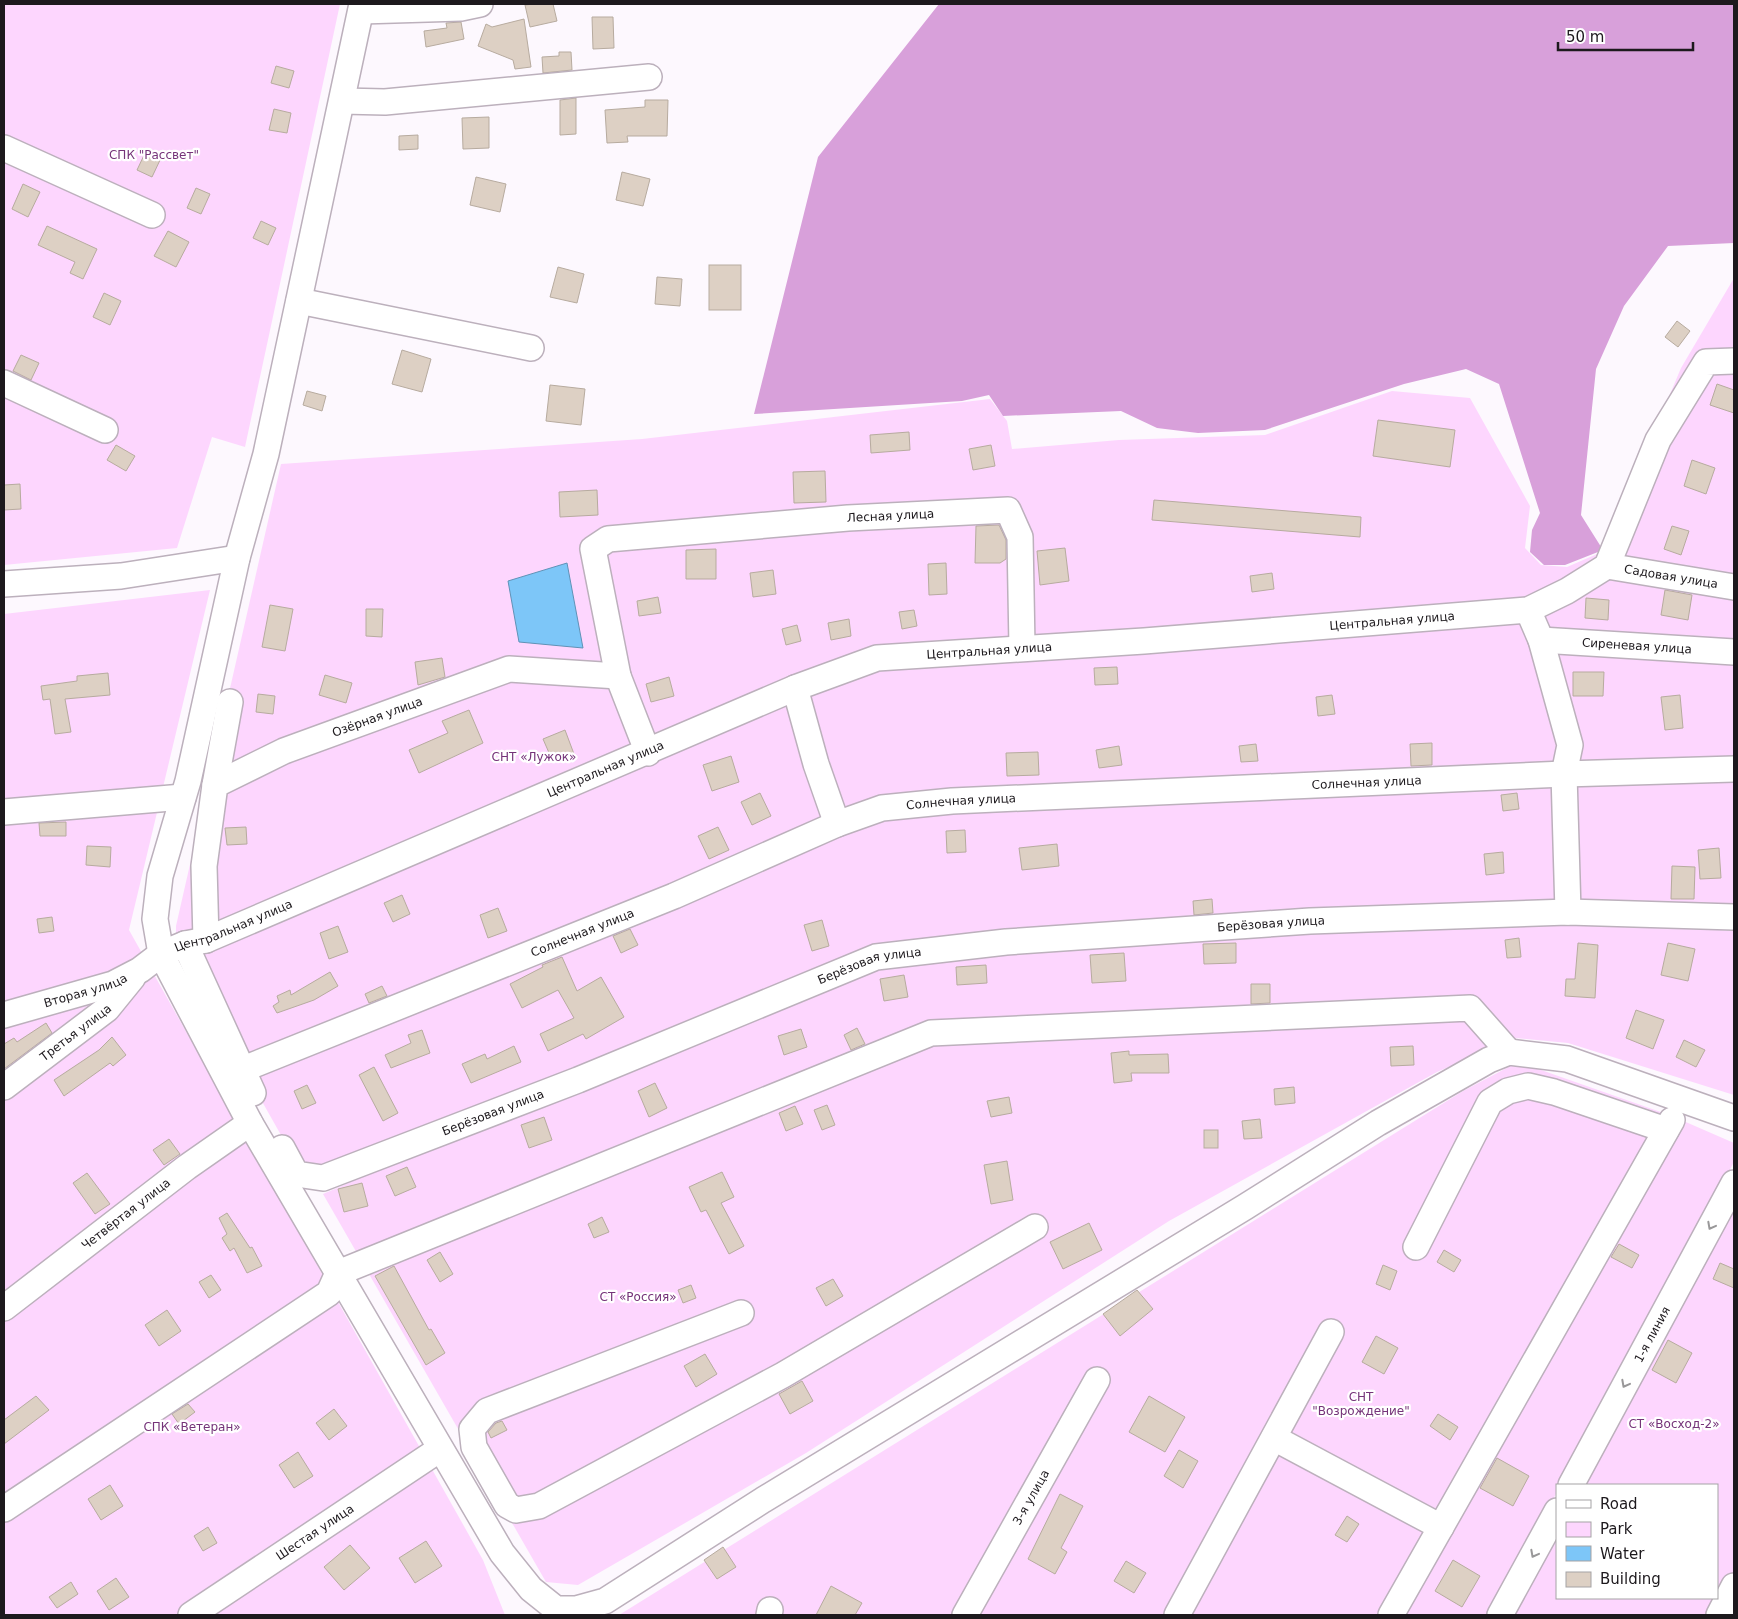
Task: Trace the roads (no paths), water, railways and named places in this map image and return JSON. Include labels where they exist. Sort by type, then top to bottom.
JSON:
[{"type":"street","points":[[480,4],[461,8],[362,7],[266,454],[238,558],[183,797],[159,884],[155,919],[162,954],[250,1123],[502,1553],[531,1589],[554,1612],[611,1608],[763,1500],[1237,1212],[1378,1123],[1475,1067],[1509,1052],[1566,1059],[1734,1118]]},
{"type":"street","points":[[342,101],[394,101],[649,77]]},
{"type":"street","points":[[4,148],[152,215]]},
{"type":"street","points":[[299,301],[531,348]]},
{"type":"street","points":[[1607,566],[1658,440],[1706,362],[1734,361]]},
{"type":"street","points":[[4,383],[105,430]]},
{"type":"street","name":"Лесная улица","points":[[618,676],[593,549],[608,539],[848,518],[1008,510],[1020,537],[1022,647]]},
{"type":"street","points":[[4,584],[121,576],[238,558]]},
{"type":"street","name":"Садовая улица","points":[[1607,566],[1734,586]]},
{"type":"street","name":"Центральная улица","points":[[162,954],[195,942],[648,753],[795,688],[876,658],[1022,647],[1144,641],[1528,610],[1567,591],[1607,566]]},
{"type":"street","points":[[1528,610],[1541,640],[1570,746],[1564,774],[1568,912]]},
{"type":"street","name":"Сиреневая улица","points":[[1541,640],[1734,652]]},
{"type":"street","name":"Озёрная улица","points":[[215,785],[284,750],[509,669],[618,676]]},
{"type":"street","points":[[618,676],[648,753]]},
{"type":"street","points":[[795,688],[816,764],[837,824]]},
{"type":"street","points":[[195,942],[215,785],[230,702]]},
{"type":"street","name":"Солнечная улица","points":[[241,1070],[674,896],[837,824],[882,808],[952,801],[1564,774],[1734,769]]},
{"type":"street","points":[[4,812],[183,797]]},
{"type":"street","name":"Берёзовая улица","points":[[195,942],[212,999],[241,1070],[296,1174],[323,1178],[578,1080],[876,957],[1006,942],[1310,921],[1568,912],[1734,917]]},
{"type":"street","name":"Вторая улица","points":[[4,1015],[113,984],[140,970],[162,954]]},
{"type":"street","name":"Третья улица","points":[[4,1087],[107,1009],[140,970]]},
{"type":"street","points":[[4,1509],[329,1293],[338,1273],[931,1033],[1470,1008],[1509,1052]]},
{"type":"street","points":[[1391,1615],[1669,1125],[1528,1086],[1508,1091],[1490,1102],[1416,1247]]},
{"type":"street","name":"Четвёртая улица","points":[[4,1308],[187,1167],[250,1123]]},
{"type":"street","name":"1-я линия","points":[[1572,1484],[1734,1183]]},
{"type":"street","points":[[741,1313],[487,1411],[472,1429],[474,1447],[507,1505],[516,1510],[539,1506],[783,1375],[1035,1227]]},
{"type":"street","points":[[1177,1615],[1331,1332]]},
{"type":"street","name":"3-я улица","points":[[965,1615],[1097,1380]]},
{"type":"street","points":[[1274,1438],[1441,1527]]},
{"type":"street","name":"Шестая улица","points":[[190,1615],[440,1449]]},
{"type":"street","points":[[1500,1615],[1556,1513]]},
{"type":"street","points":[[1719,1615],[1734,1586]]},
{"type":"water","points":[[567,563],[583,648],[519,642],[508,581]]},
{"type":"park label","name":"СПК \"Рассвет\"","points":[[154,155]]},
{"type":"park label","name":"СНТ «Лужок»","points":[[534,757]]},
{"type":"park label","name":"СТ «Россия»","points":[[638,1297]]},
{"type":"park label","name":"СНТ \"Возрождение\"","points":[[1361,1404]]},
{"type":"park label","name":"СТ «Восход-2»","points":[[1674,1424]]},
{"type":"park label","name":"СПК «Ветеран»","points":[[192,1427]]}]
